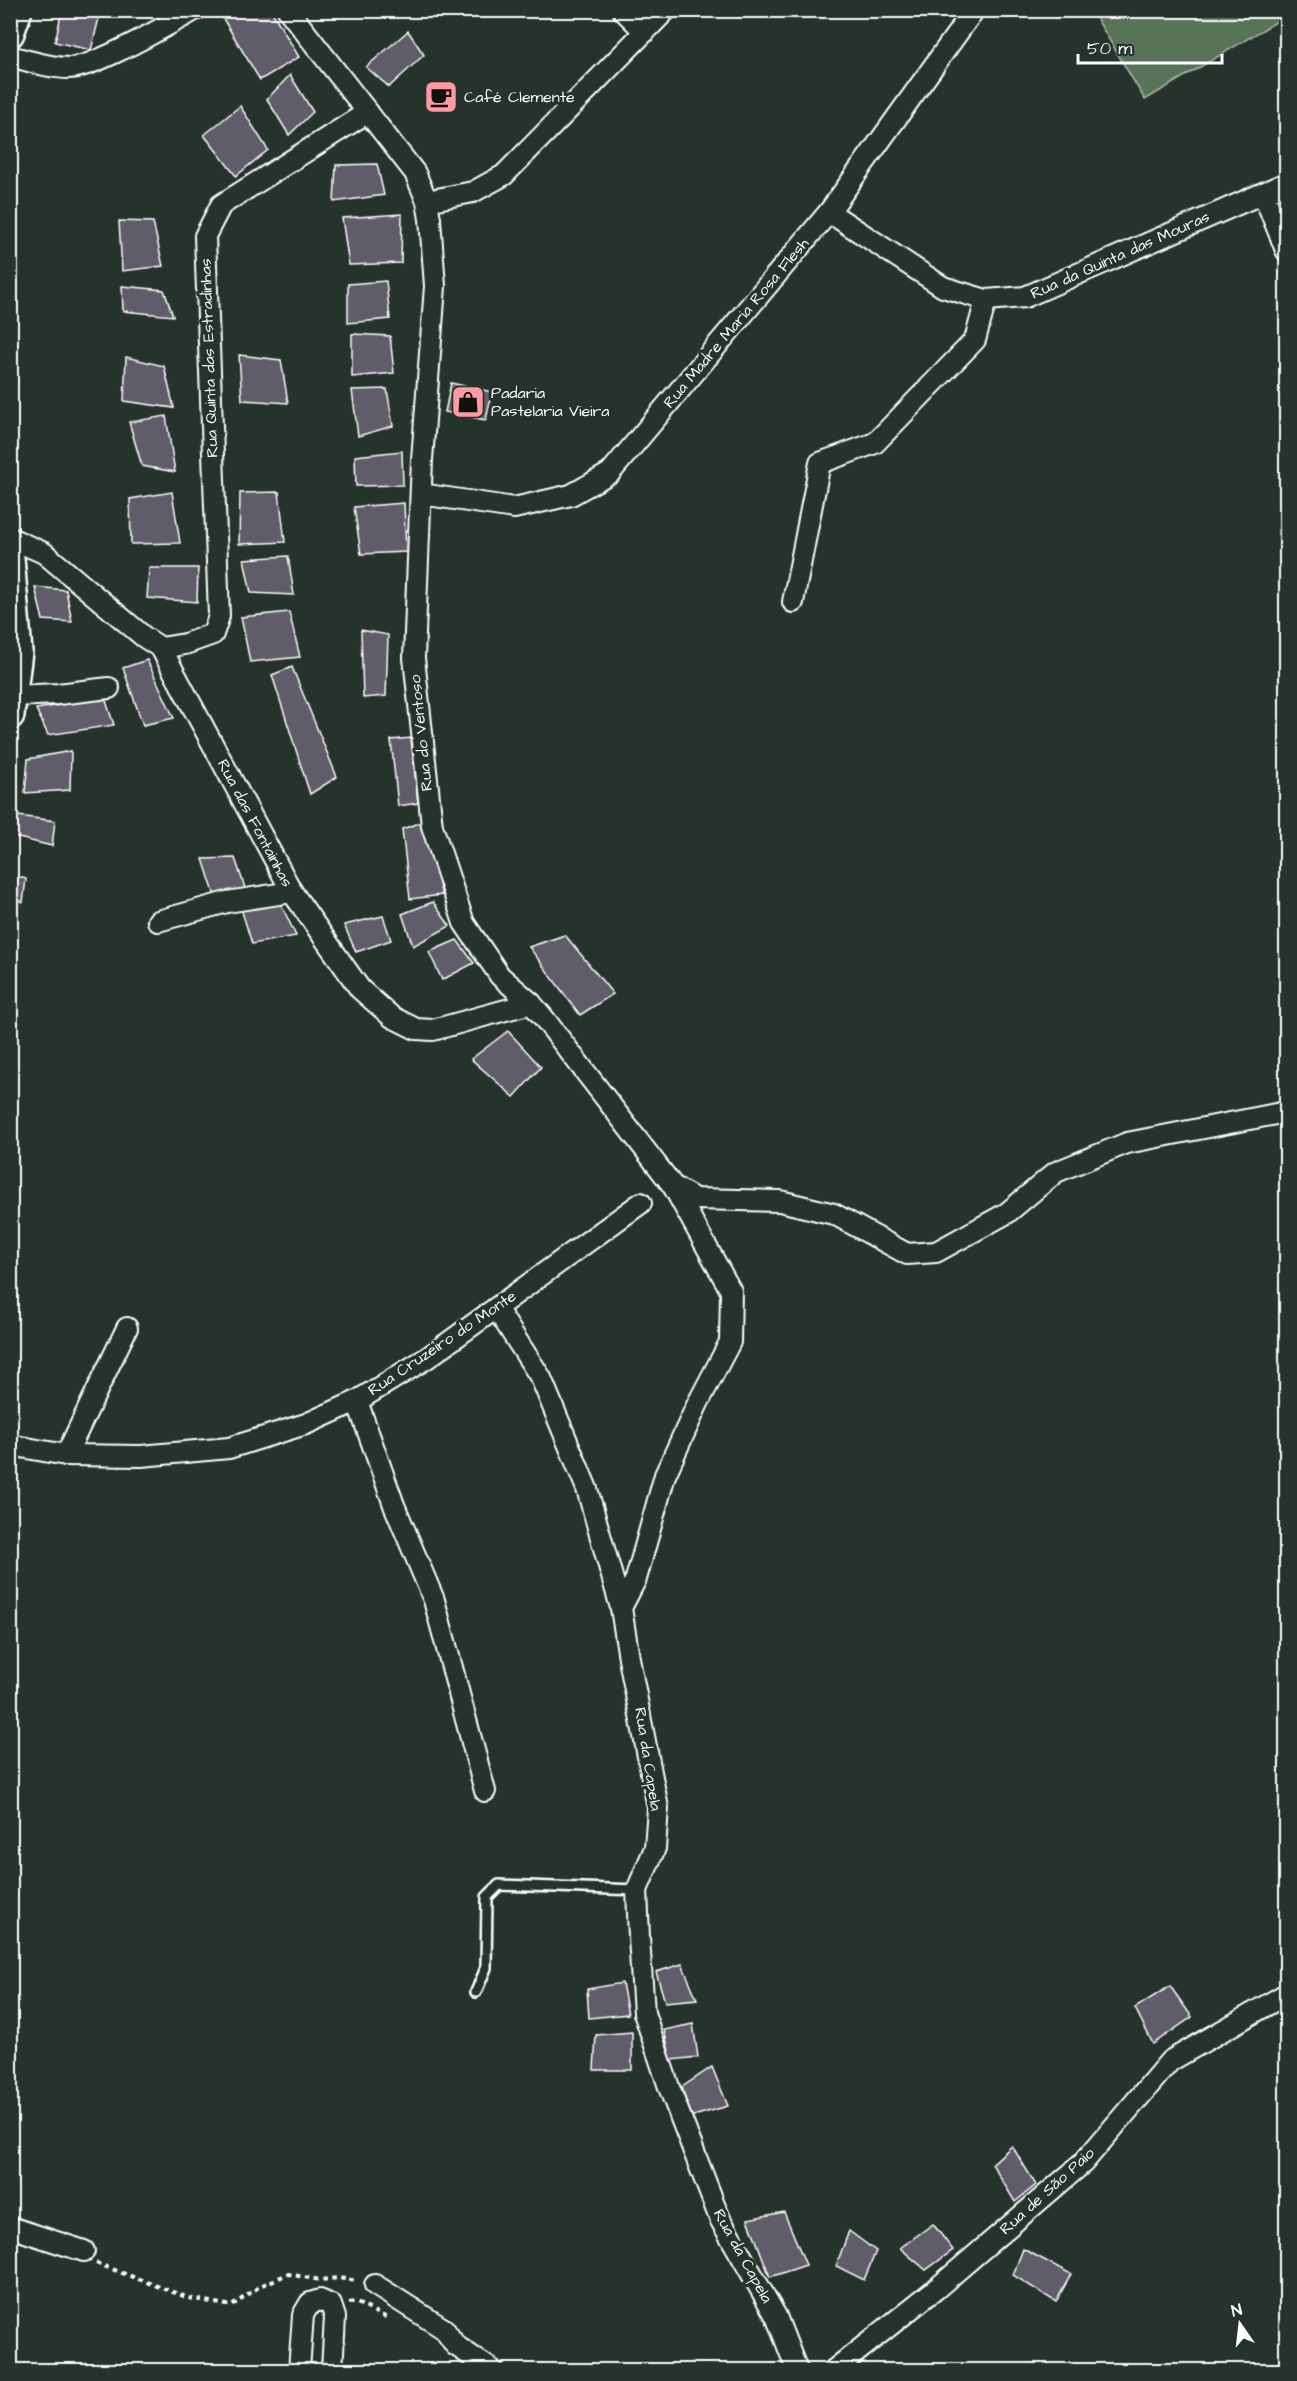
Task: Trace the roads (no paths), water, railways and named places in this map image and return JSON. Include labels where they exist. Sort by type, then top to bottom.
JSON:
[{"type":"main road","points":[[10,558],[18,652],[12,705]]},
{"type":"street","points":[[10,56],[71,68],[104,57],[195,10]]},
{"type":"street","name":"Rua do Ventoso","points":[[288,10],[415,173],[427,201],[435,286],[421,494],[414,658],[432,826],[464,923],[500,976],[531,1003],[674,1186]]},
{"type":"street","points":[[623,10],[645,32]]},
{"type":"street","points":[[427,201],[472,192],[504,175],[666,10]]},
{"type":"street","name":"Rua Madre Maria Rosa Flesh","points":[[421,494],[514,508],[571,495],[610,474],[829,212],[974,10]]},
{"type":"street","name":"Rua Quinta das Estradinhas","points":[[161,648],[185,644],[213,634],[219,616],[205,236],[221,205],[368,112]]},
{"type":"street","name":"Rua da Quinta das Mouras","points":[[829,212],[943,287],[986,300],[1025,297],[1287,183]]},
{"type":"street","points":[[1263,193],[1287,250]]},
{"type":"street","points":[[793,602],[820,463],[875,443],[975,340],[986,300]]},
{"type":"street","name":"Rua das Fontainhas","points":[[10,538],[44,553],[144,637],[161,648],[292,892],[360,989],[392,1017],[416,1029],[433,1030],[531,1003]]},
{"type":"street","points":[[12,705],[58,694],[109,688]]},
{"type":"street","points":[[158,921],[227,902],[292,892]]},
{"type":"street","points":[[674,1186],[695,1199],[780,1201],[834,1214],[907,1254],[936,1252],[1007,1213],[1056,1172],[1127,1143],[1287,1112]]},
{"type":"street","points":[[621,1608],[636,1579],[665,1475],[698,1403],[730,1342],[731,1291],[674,1186]]},
{"type":"street","name":"Rua Cruzeiro do Monte","points":[[10,1445],[66,1455],[141,1456],[229,1448],[306,1424],[357,1401],[426,1358],[641,1203]]},
{"type":"street","name":"Rua da Capela","points":[[496,1308],[541,1378],[587,1489],[621,1608],[658,1808],[655,1848],[637,1890],[644,2013],[670,2090],[720,2219],[776,2316],[797,2370]]},
{"type":"street","points":[[66,1455],[127,1328]]},
{"type":"street","points":[[357,1401],[394,1505],[434,1600],[485,1791]]},
{"type":"street","name":"Rua de São Paio","points":[[834,2370],[937,2288],[1083,2163],[1170,2061],[1287,1994]]},
{"type":"street","points":[[10,2227],[84,2251]]},
{"type":"street","points":[[375,2285],[444,2329],[454,2345],[492,2370]]},
{"type":"street","points":[[299,2370],[303,2315],[310,2303],[320,2300],[331,2305],[335,2317],[332,2370]]},
{"type":"lane","points":[[476,1992],[486,1968],[487,1897],[499,1885],[637,1890]]},
{"type":"place","name":"Café Clemente","points":[[441,97]]},
{"type":"place","name":"Padaria Pastelaria Vieira","points":[[468,402]]}]
